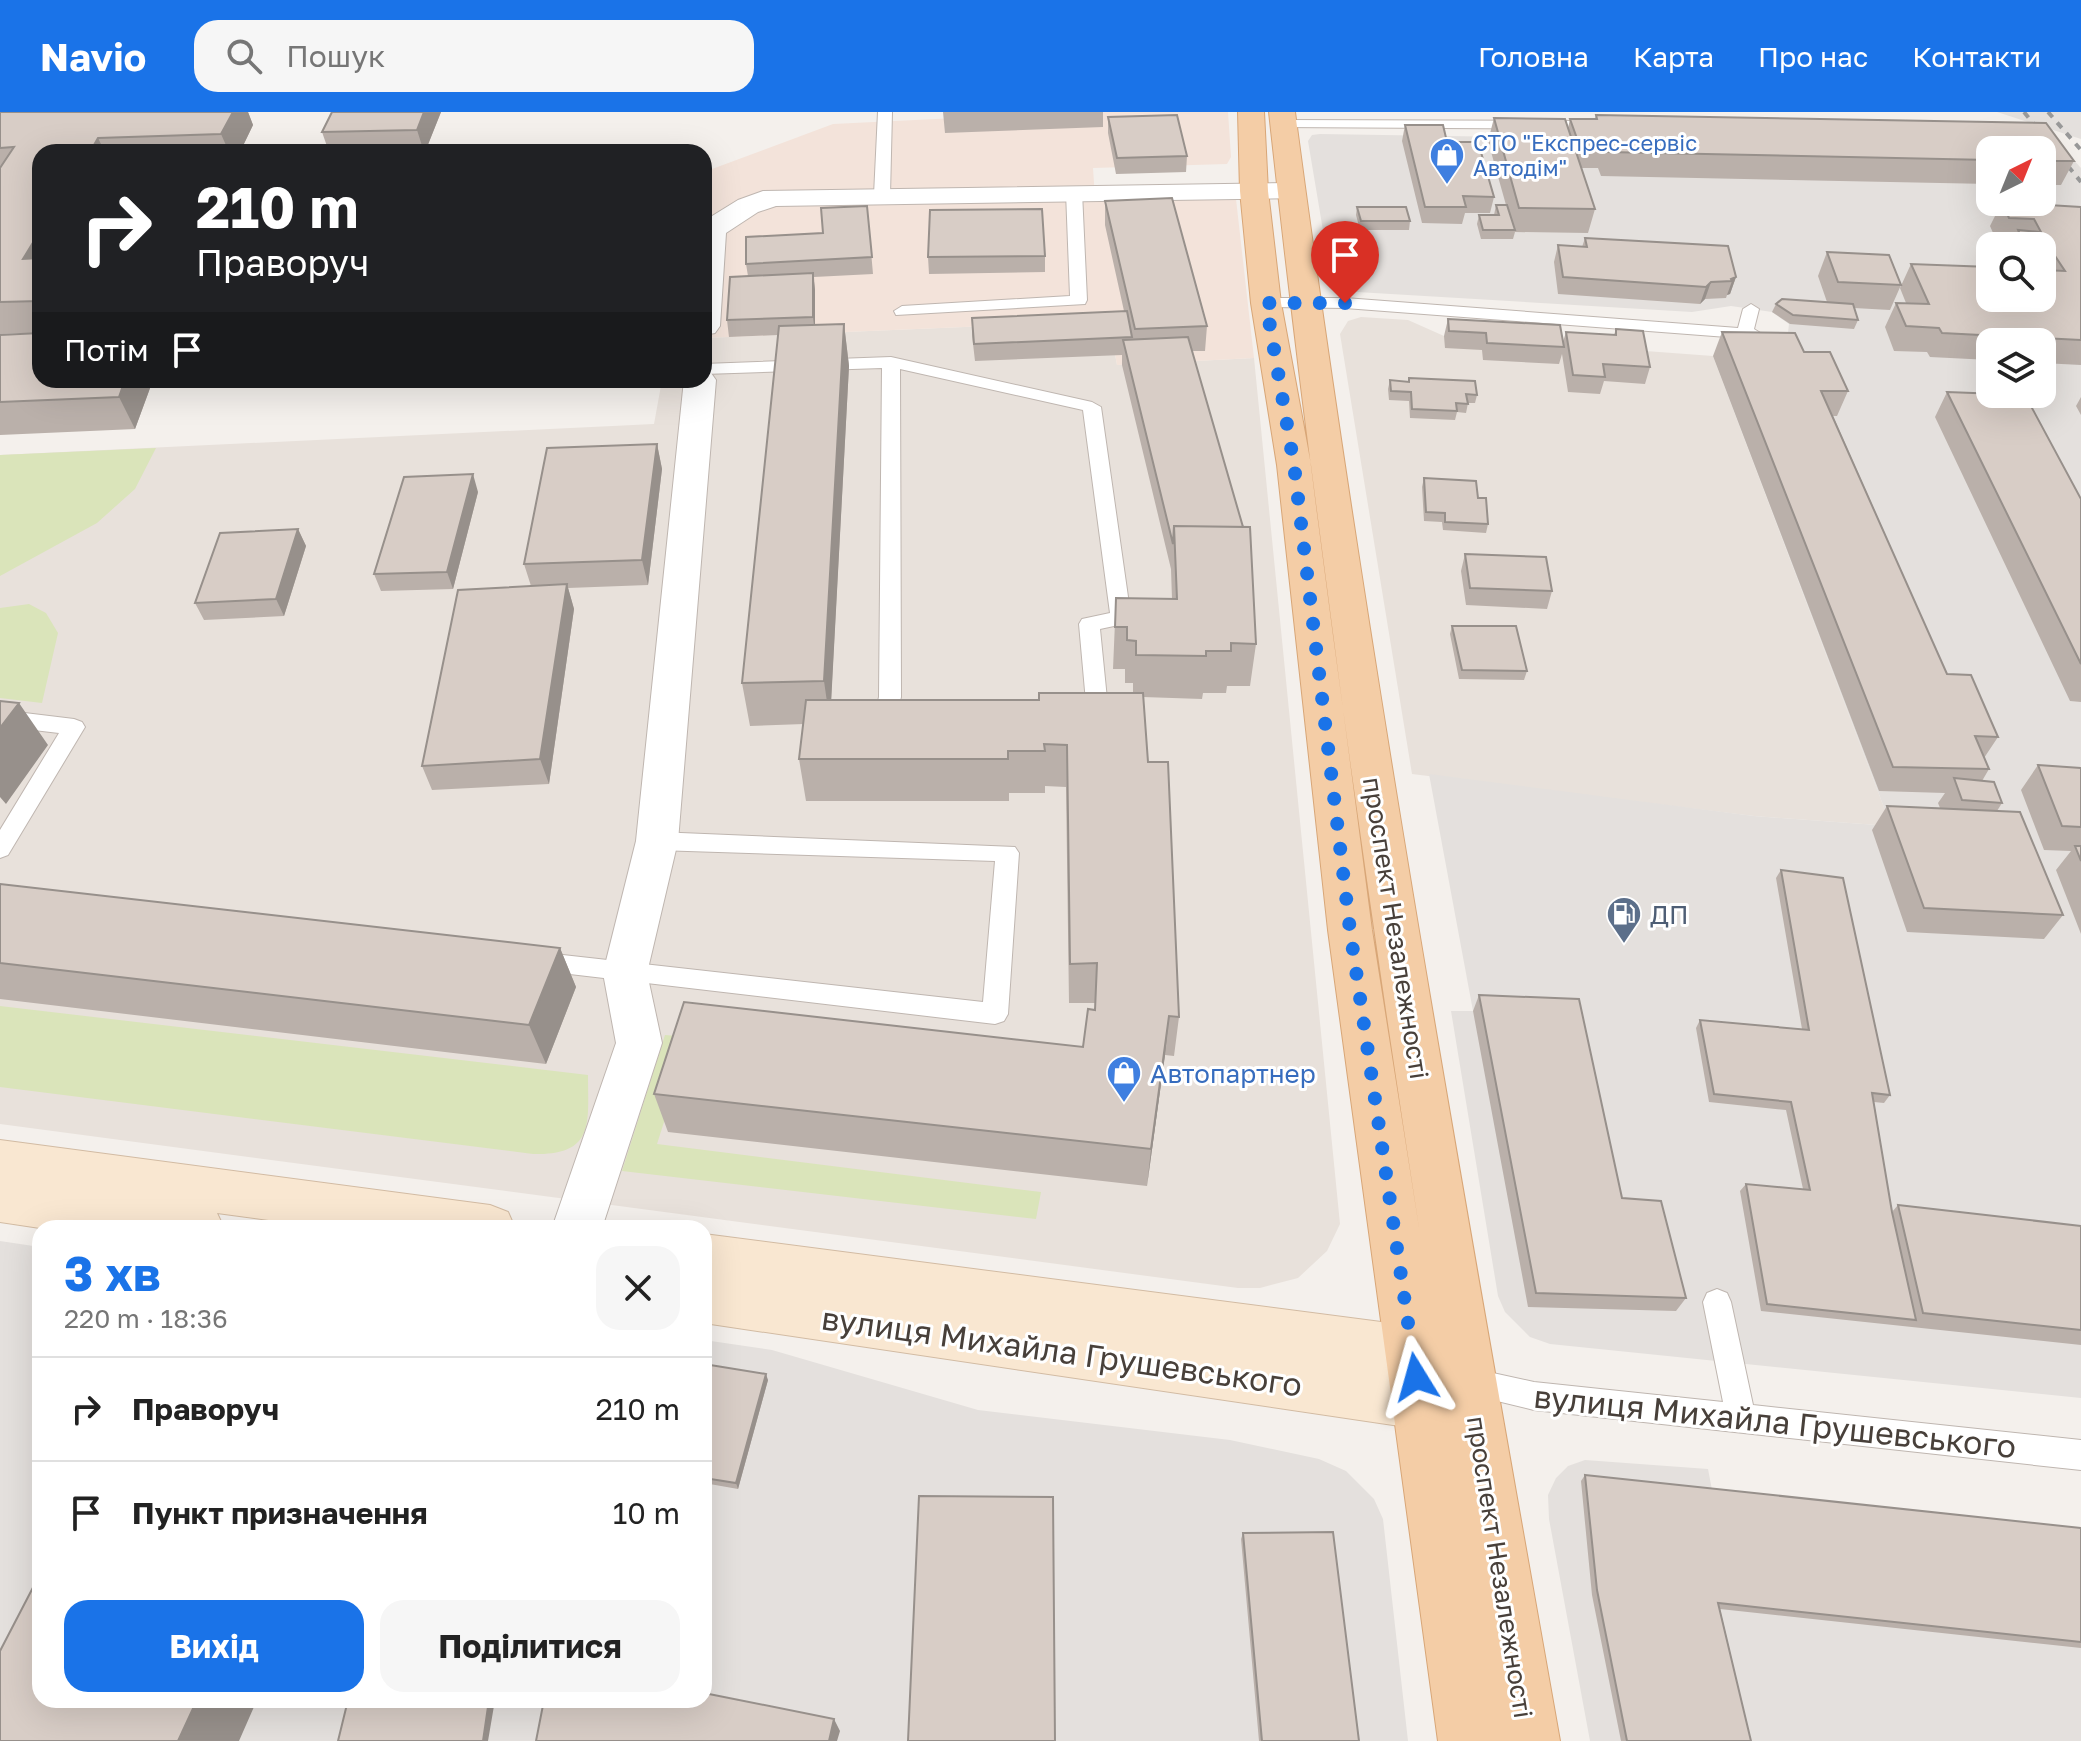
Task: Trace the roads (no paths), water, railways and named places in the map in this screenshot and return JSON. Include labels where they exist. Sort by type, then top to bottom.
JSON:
[{"type":"main road","name":"проспект Незалежності","points":[[1251,112],[1272,192],[1286,303],[1398,949],[1434,1379],[1469,1741]]},
{"type":"main road","name":"проспект Незалежності","points":[[1272,192],[1282,118]]},
{"type":"main road","name":"проспект Незалежності","points":[[1286,303],[1294,465],[1350,930],[1434,1379],[1529,1741]]},
{"type":"main road","points":[[0,1161],[431,1220]]},
{"type":"main road","points":[[0,1200],[142,1220]]},
{"type":"main road","name":"вулиця Михайла Грушевського","points":[[712,1258],[1434,1379]]},
{"type":"main road","name":"вулиця Михайла Грушевського","points":[[712,1300],[1434,1379]]},
{"type":"street","points":[[712,229],[728,216],[773,197],[1272,192]]},
{"type":"street","points":[[580,1220],[639,1043],[625,973],[657,841],[699,388]]},
{"type":"lane","points":[[882,195],[885,112]]},
{"type":"lane","points":[[1282,118],[1617,125]]},
{"type":"lane","points":[[902,311],[1079,300],[1074,192]]},
{"type":"lane","points":[[1286,303],[1345,303],[1773,336]]},
{"type":"lane","points":[[1745,333],[1751,309]]},
{"type":"lane","points":[[712,369],[891,362],[1092,407],[1121,618],[1089,624],[1097,709],[1067,710]]},
{"type":"lane","points":[[891,362],[890,697],[885,717],[916,716]]},
{"type":"lane","points":[[0,718],[74,727],[0,849]]},
{"type":"lane","points":[[516,959],[995,1014],[1007,853],[657,841]]},
{"type":"lane","points":[[1717,1302],[1741,1419]]},
{"type":"lane","name":"вулиця Михайла Грушевського","points":[[1434,1379],[1534,1396],[2081,1455]]},
{"type":"railway","points":[[2024,112],[2081,182]]},
{"type":"railway","points":[[2048,112],[2081,150]]},
{"type":"place","name":"СТО \"Експрес-сервіс Автодім\"","points":[[1447,186]]},
{"type":"place","name":"ДП","points":[[1624,945]]},
{"type":"place","name":"Автопартнер","points":[[1124,1104]]}]
